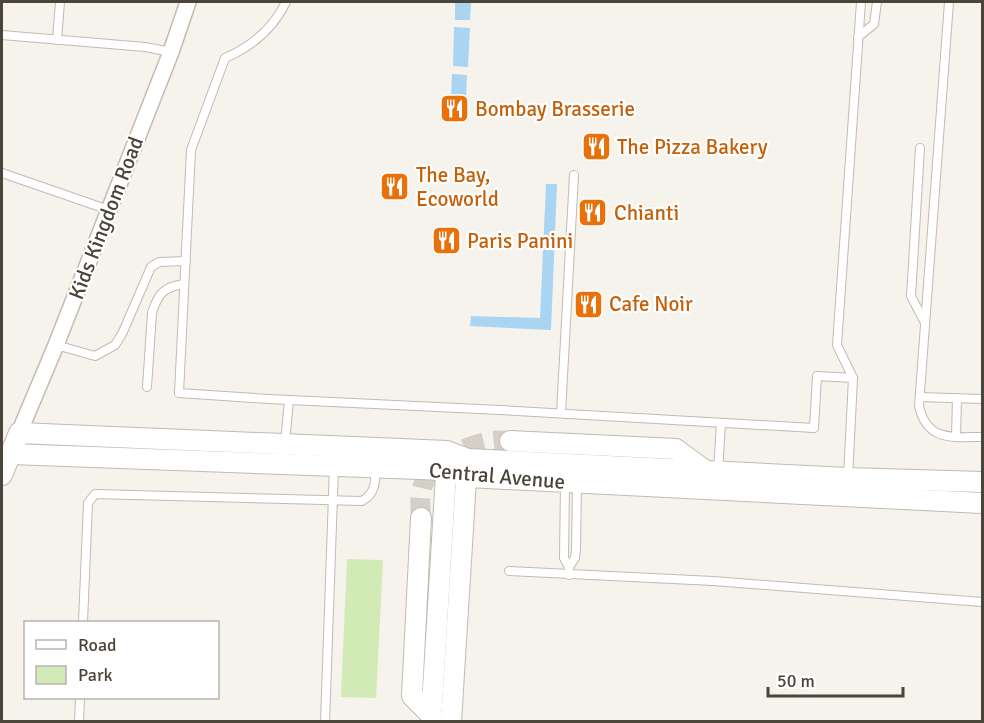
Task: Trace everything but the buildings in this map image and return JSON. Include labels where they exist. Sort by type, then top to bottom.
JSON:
[{"type":"street","name":"Kids Kingdom Road","points":[[19,433],[171,52],[188,2]]},
{"type":"street","name":"Central Avenue","points":[[19,433],[285,443],[447,461],[467,468],[571,482],[982,503]]},
{"type":"street","points":[[2,476],[19,433]]},
{"type":"street","points":[[510,441],[676,449],[712,472]]},
{"type":"street","name":"Central Avenue","points":[[11,454],[375,467],[447,461]]},
{"type":"street","points":[[432,719],[447,461]]},
{"type":"street","name":"Central Avenue","points":[[467,468],[712,472],[982,482]]},
{"type":"street","points":[[452,722],[467,468]]},
{"type":"street","points":[[421,518],[412,696],[432,719]]},
{"type":"lane","points":[[57,39],[60,2]]},
{"type":"lane","points":[[286,2],[264,34],[239,52],[225,58],[191,150],[179,393],[814,428],[818,376],[854,378]]},
{"type":"lane","points":[[848,478],[854,378],[837,345],[861,2]]},
{"type":"lane","points":[[858,37],[874,24],[878,2]]},
{"type":"lane","points":[[949,2],[919,406],[925,423],[937,434],[982,437]]},
{"type":"lane","points":[[2,34],[145,47],[171,52]]},
{"type":"lane","points":[[920,148],[911,296],[924,322]]},
{"type":"lane","points":[[2,173],[109,210]]},
{"type":"lane","points":[[561,413],[574,175]]},
{"type":"lane","points":[[56,345],[95,356],[115,345],[151,267],[159,262],[186,261]]},
{"type":"lane","points":[[147,387],[152,313],[155,304],[160,294],[170,286],[184,284]]},
{"type":"lane","points":[[920,397],[982,399]]},
{"type":"lane","points":[[956,436],[957,398]]},
{"type":"lane","points":[[285,464],[289,400]]},
{"type":"lane","points":[[712,472],[722,423]]},
{"type":"lane","points":[[325,722],[335,466]]},
{"type":"lane","points":[[83,621],[88,502],[95,494],[362,501],[369,497],[373,490],[375,467]]},
{"type":"lane","points":[[569,571],[576,552],[571,482]]},
{"type":"lane","points":[[569,571],[564,558],[571,482]]},
{"type":"lane","points":[[509,572],[569,571],[982,602]]},
{"type":"lane","points":[[79,722],[80,699]]},
{"type":"green space","points":[[347,559],[383,560],[376,698],[341,697]]},
{"type":"water","points":[[455,2],[471,2],[470,20],[455,20]]},
{"type":"water","points":[[454,27],[470,28],[468,67],[453,66]]},
{"type":"water","points":[[452,74],[467,75],[466,98],[451,97]]},
{"type":"water","points":[[546,184],[557,184],[551,330],[470,326],[471,316],[540,318]]},
{"type":"tunnel","points":[[421,518],[421,491],[432,470],[447,458],[474,445],[493,441],[510,441]]},
{"type":"place","name":"Bombay Brasserie","points":[[454,109]]},
{"type":"place","name":"The Pizza Bakery","points":[[596,147]]},
{"type":"place","name":"The Bay, Ecoworld","points":[[395,187]]},
{"type":"place","name":"Chianti","points":[[593,213]]},
{"type":"place","name":"Paris Panini","points":[[446,241]]},
{"type":"place","name":"Cafe Noir","points":[[588,304]]}]
